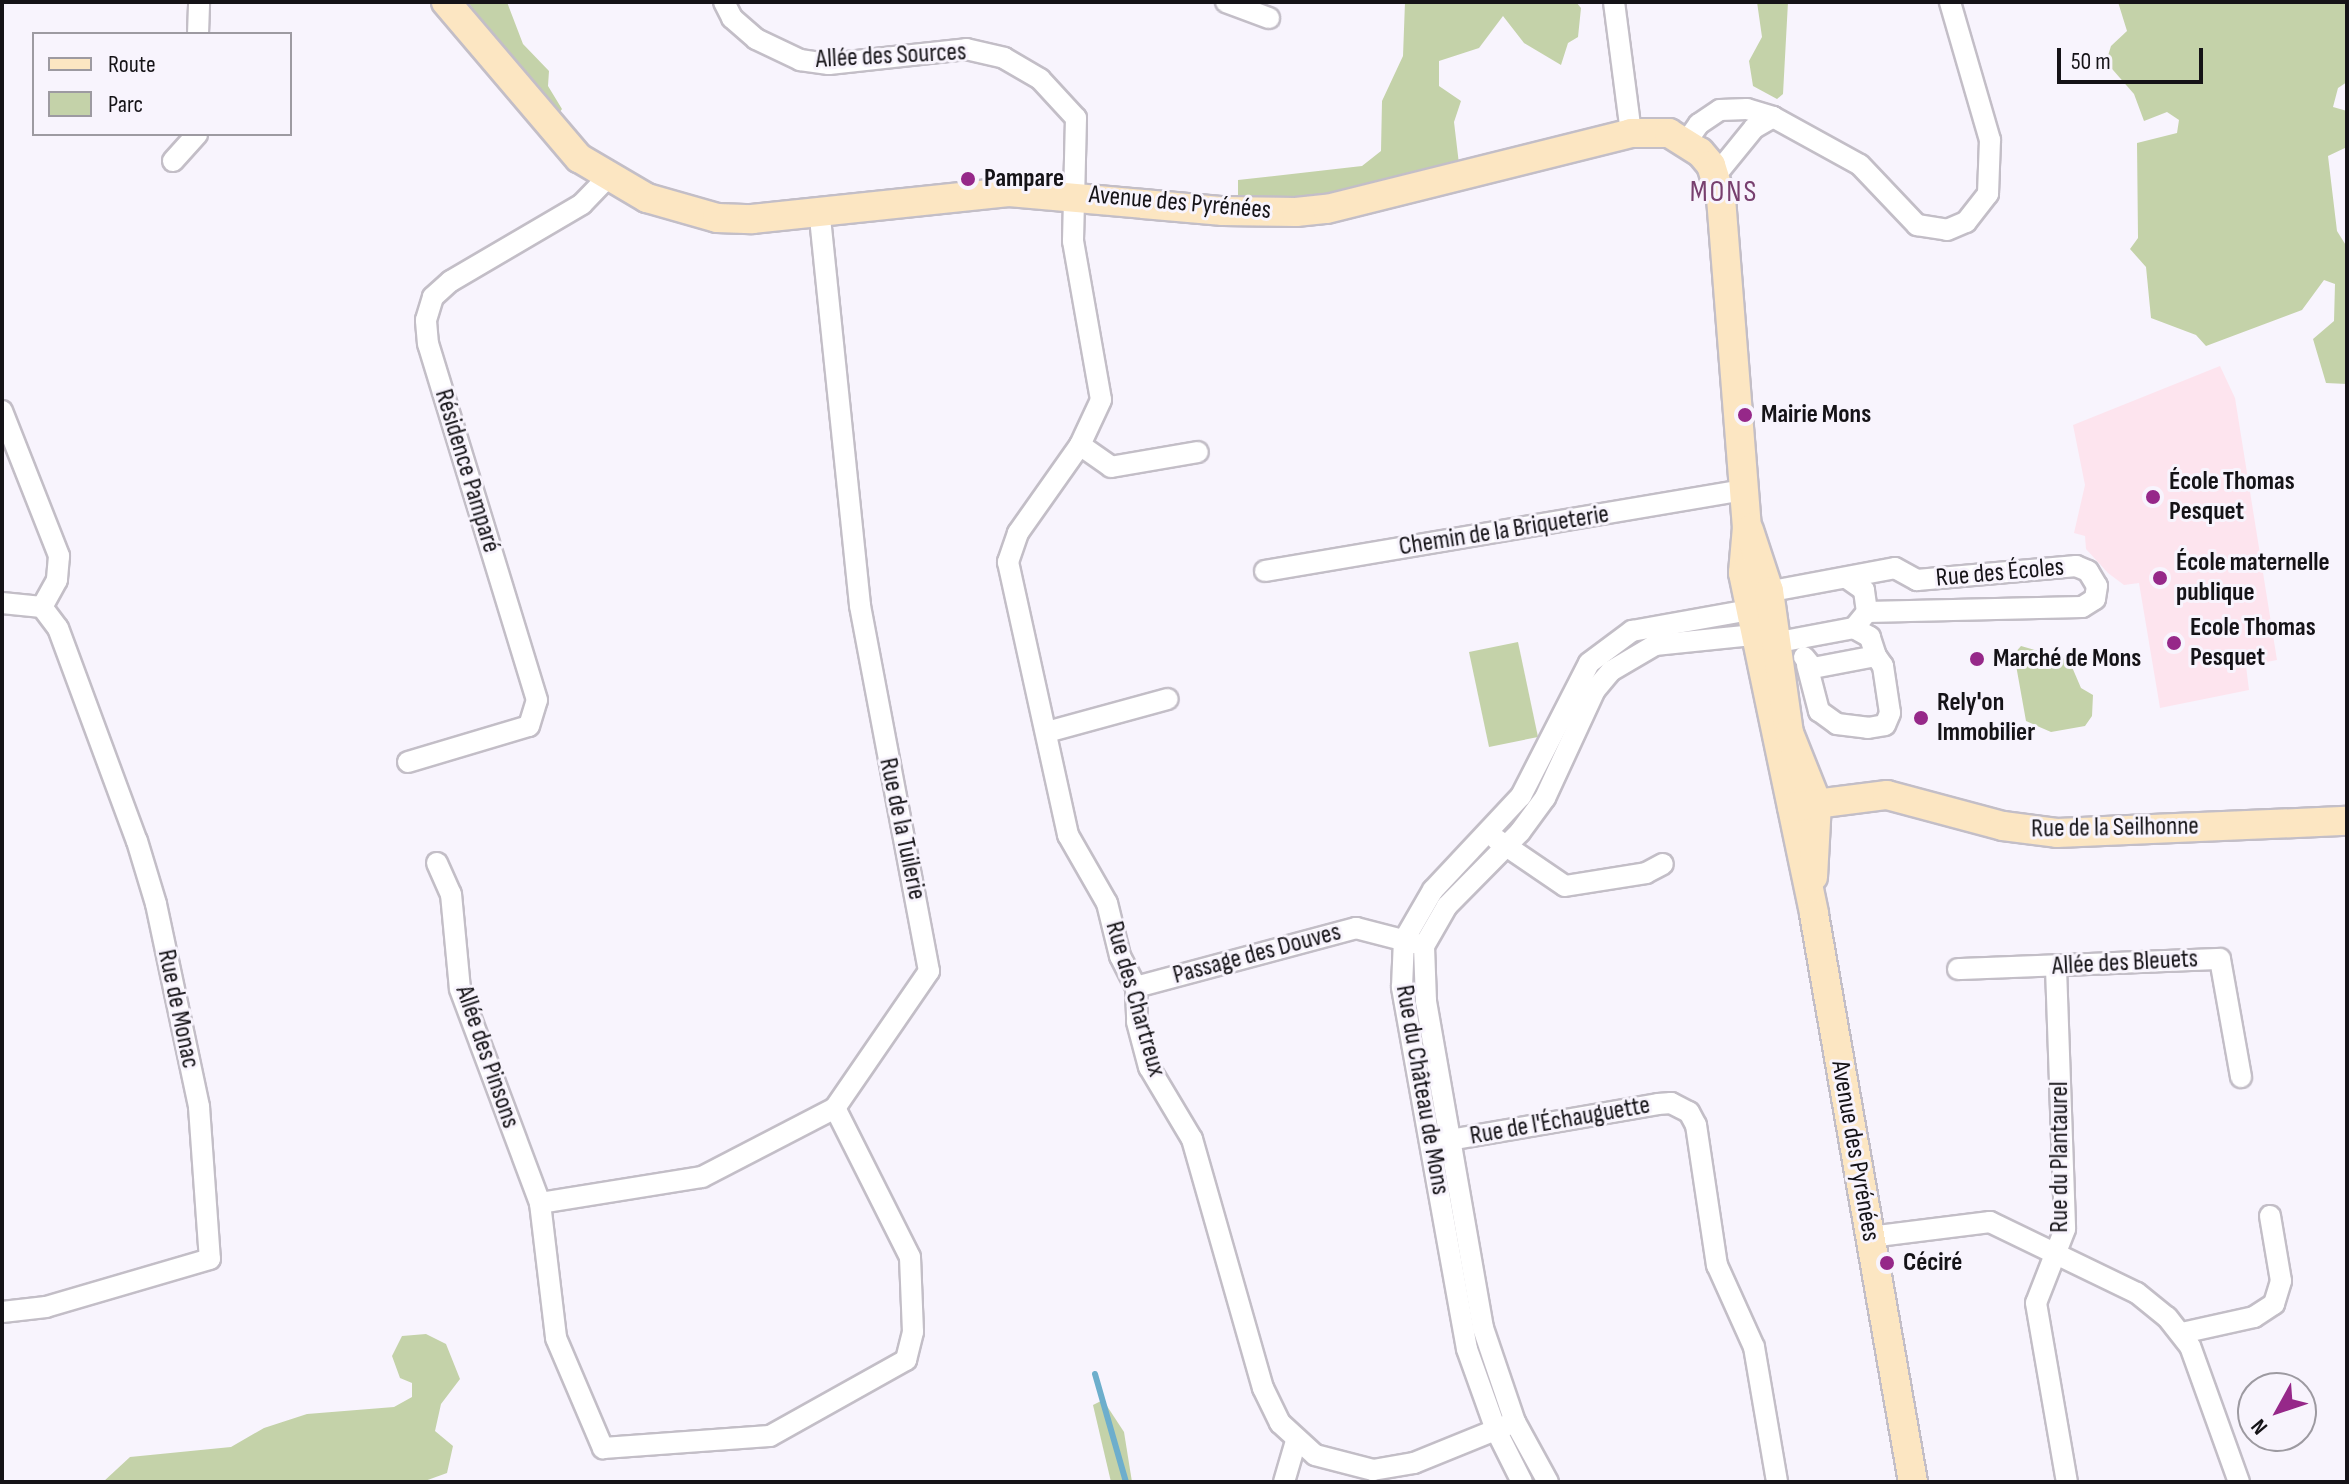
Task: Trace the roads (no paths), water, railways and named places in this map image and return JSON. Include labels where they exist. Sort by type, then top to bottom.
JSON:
[{"type":"street","points":[[198,32],[199,2]]},
{"type":"street","name":"Avenue des Pyrénées","points":[[446,2],[557,136],[607,178],[647,198],[717,218],[819,211],[970,193],[1074,195],[1223,211],[1327,209],[1631,133],[1655,130],[1687,141]]},
{"type":"street","name":"Allée des Sources","points":[[724,2],[732,18],[756,39],[800,60],[829,64],[966,49],[1026,69],[1076,118],[1074,195]]},
{"type":"street","points":[[1226,2],[1269,18]]},
{"type":"street","points":[[1614,2],[1631,133]]},
{"type":"street","points":[[1773,117],[1754,128],[1715,176],[1687,141],[1699,124],[1720,110],[1747,109],[1773,117],[1849,157],[1917,225],[1947,230],[1966,222],[1988,194],[1990,140],[1950,2]]},
{"type":"street","points":[[173,161],[195,136]]},
{"type":"street","name":"Avenue des Pyrénées","points":[[1715,176],[1747,527],[1770,621],[1804,805],[1814,914],[1913,1482]]},
{"type":"street","name":"Résidence Pamparé","points":[[408,762],[529,726],[537,700],[428,344],[426,320],[433,297],[451,281],[582,204],[607,178]]},
{"type":"street","name":"Rue des Chartreux","points":[[1074,195],[1077,276],[1101,400],[1080,445],[1018,533],[1008,562],[1068,835],[1107,903],[1120,956],[1136,987],[1137,1022],[1149,1067],[1184,1118],[1263,1388],[1270,1408],[1296,1441],[1336,1464],[1373,1470],[1414,1463],[1506,1426]]},
{"type":"street","name":"Rue de la Tuilerie","points":[[540,1203],[702,1177],[835,1108],[923,982],[930,960],[860,605],[819,211]]},
{"type":"street","points":[[2,411],[59,556],[57,580],[42,607],[2,603]]},
{"type":"street","points":[[1080,445],[1111,467],[1198,452]]},
{"type":"street","name":"Chemin de la Briqueterie","points":[[1265,571],[1743,490]]},
{"type":"street","name":"Rue des Écoles","points":[[1847,578],[1895,568],[1917,580],[2076,566],[2088,571],[2097,586],[2095,599],[2082,607],[1867,612]]},
{"type":"street","points":[[1770,621],[1847,578],[1864,590],[1867,612],[1854,628]]},
{"type":"street","name":"Rue de Monac","points":[[2,1312],[46,1307],[210,1259],[203,1133],[156,904],[58,628],[42,607]]},
{"type":"street","points":[[1770,621],[1865,631],[1883,666],[1890,713],[1885,725],[1868,728],[1827,719],[1813,701],[1807,665],[1770,621]]},
{"type":"street","name":"Rue du Château de Mons","points":[[1522,1482],[1483,1328],[1423,974],[1424,946],[1447,906],[1497,841],[1581,696],[1602,651],[1645,638],[1770,621]]},
{"type":"street","points":[[1807,665],[1826,667],[1876,656]]},
{"type":"street","points":[[1047,732],[1168,699]]},
{"type":"street","name":"Rue de la Seilhonne","points":[[1804,805],[1887,795],[2003,826],[2057,833],[2347,821]]},
{"type":"street","points":[[1497,841],[1565,886],[1646,873],[1663,864]]},
{"type":"street","name":"Rue du Château de Mons","points":[[1497,841],[1433,890],[1404,940],[1402,987],[1467,1349],[1506,1426],[1548,1482]]},
{"type":"street","name":"Allée des Pinsons","points":[[437,863],[451,894],[460,989],[540,1203],[556,1338],[603,1448],[770,1436],[906,1360],[913,1332],[910,1257],[835,1108]]},
{"type":"street","name":"Passage des Douves","points":[[1136,987],[1341,931],[1365,929],[1424,946]]},
{"type":"street","name":"Allée des Bleuets","points":[[1958,969],[2056,968],[2220,959],[2241,1077]]},
{"type":"street","name":"Rue du Plantaurel","points":[[2056,968],[2065,1229],[2036,1303],[2067,1482]]},
{"type":"street","name":"Rue de l'Échauguette","points":[[1430,1144],[1658,1104],[1671,1103],[1689,1112],[1696,1125],[1717,1265],[1754,1347],[1777,1482]]},
{"type":"street","points":[[2182,1333],[2254,1317],[2274,1304],[2281,1281],[2270,1216]]},
{"type":"street","points":[[1870,1237],[1982,1221],[2137,1293],[2182,1333],[2239,1482]]},
{"type":"street","points":[[1284,1482],[1296,1441]]},
{"type":"waterway","points":[[1095,1374],[1126,1482]]},
{"type":"place","name":"Pampare","points":[[968,179]]},
{"type":"place","name":"Mairie Mons","points":[[1745,415]]},
{"type":"place","name":"École Thomas Pesquet","points":[[2153,497]]},
{"type":"place","name":"École maternelle publique","points":[[2160,578]]},
{"type":"place","name":"Ecole Thomas Pesquet","points":[[2174,643]]},
{"type":"place","name":"Marché de Mons","points":[[1977,659]]},
{"type":"place","name":"Rely'on Immobilier","points":[[1921,718]]},
{"type":"place","name":"Céciré","points":[[1887,1263]]},
{"type":"district","name":"MONS","points":[[1724,192]]}]
